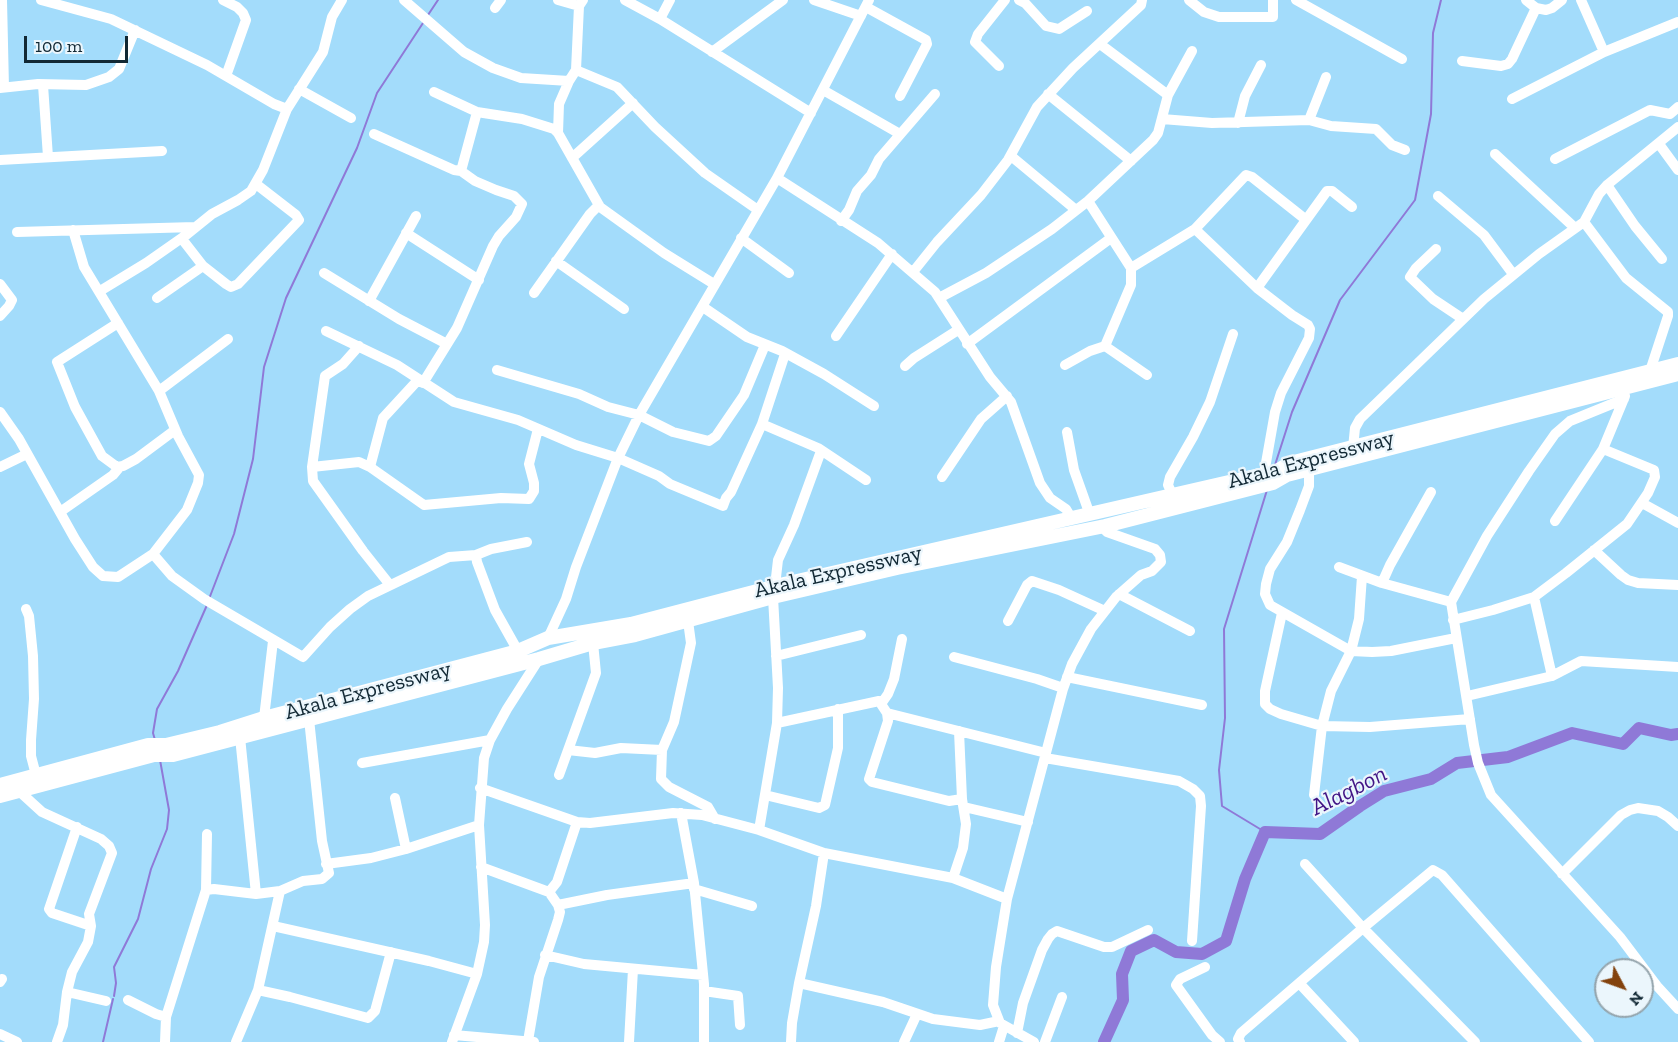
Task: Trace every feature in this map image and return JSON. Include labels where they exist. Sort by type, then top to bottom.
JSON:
[{"type":"main road","name":"Akala Expressway","points":[[0,785],[151,750],[170,750],[240,737],[539,659],[633,629],[774,592],[1032,534],[1105,526],[1273,483],[1289,469],[1309,470],[1403,440],[1544,404],[1678,364]]},
{"type":"main road","name":"Akala Expressway","points":[[1544,404],[1626,393],[1678,374]]},
{"type":"main road","name":"Akala Expressway","points":[[1032,534],[1072,519],[1289,469],[1353,448],[1403,440]]},
{"type":"main road","name":"Akala Expressway","points":[[170,750],[264,718],[518,651],[548,639],[688,621],[774,592]]},
{"type":"main road","name":"Akala Expressway","points":[[0,796],[151,750]]},
{"type":"street","points":[[2,0],[2,87],[43,84],[86,85],[109,77],[118,69],[135,30]]},
{"type":"street","points":[[41,0],[111,19],[287,109]]},
{"type":"street","points":[[223,0],[237,7],[246,20],[226,76]]},
{"type":"street","points":[[100,291],[182,238],[212,213],[251,191],[287,109],[323,52],[333,17],[342,0]]},
{"type":"street","points":[[404,0],[464,52],[493,68],[521,78],[568,81]]},
{"type":"street","points":[[558,0],[581,3],[576,69],[568,81],[559,104],[558,133]]},
{"type":"street","points":[[625,0],[660,19],[811,113]]},
{"type":"street","points":[[660,19],[670,0]]},
{"type":"street","points":[[712,52],[783,0]]},
{"type":"street","points":[[814,0],[865,8],[926,40],[927,44],[900,96]]},
{"type":"street","points":[[999,66],[975,42],[978,34],[1005,0]]},
{"type":"street","points":[[1019,0],[1025,3],[1046,26],[1059,28],[1087,11]]},
{"type":"street","points":[[913,272],[937,242],[981,195],[1011,156],[1027,124],[1048,94],[1141,5],[1142,0]]},
{"type":"street","points":[[1189,0],[1204,12],[1219,17],[1273,17],[1273,0]]},
{"type":"street","points":[[1296,0],[1402,59]]},
{"type":"street","points":[[1526,0],[1536,8],[1546,10],[1562,0]]},
{"type":"street","points":[[1581,0],[1604,52]]},
{"type":"street","points":[[548,639],[566,600],[576,567],[618,458],[639,415],[777,178],[865,8]]},
{"type":"street","points":[[1462,61],[1501,66],[1508,64],[1536,8]]},
{"type":"street","points":[[1512,99],[1604,52],[1678,22]]},
{"type":"street","points":[[1100,44],[1168,95]]},
{"type":"street","points":[[939,298],[986,273],[1052,229],[1088,201],[1153,140],[1158,133],[1168,95],[1192,51]]},
{"type":"street","points":[[1238,123],[1245,96],[1261,65]]},
{"type":"street","points":[[576,69],[617,87],[655,127],[705,173],[758,210]]},
{"type":"street","points":[[1309,120],[1326,76]]},
{"type":"street","points":[[43,84],[48,157]]},
{"type":"street","points":[[299,89],[351,118]]},
{"type":"street","points":[[823,90],[900,134]]},
{"type":"street","points":[[434,92],[477,112],[522,119],[554,129],[599,205],[608,214],[714,284]]},
{"type":"street","points":[[841,220],[849,210],[857,191],[872,175],[879,159],[935,94]]},
{"type":"street","points":[[1048,94],[1131,161]]},
{"type":"street","points":[[572,158],[633,103]]},
{"type":"street","points":[[1353,448],[1355,428],[1360,419],[1513,274],[1579,225],[1607,185],[1678,127],[1674,110],[1650,110],[1555,159]]},
{"type":"street","points":[[461,171],[477,112]]},
{"type":"street","points":[[1162,118],[1212,123],[1309,120],[1331,126],[1376,129],[1392,145],[1405,150]]},
{"type":"street","points":[[370,467],[382,418],[420,382],[447,344],[457,328],[493,246],[516,217],[522,204],[514,196],[475,181],[461,171],[454,170],[374,134]]},
{"type":"street","points":[[1659,144],[1678,170]]},
{"type":"street","points":[[0,160],[162,151]]},
{"type":"street","points":[[1495,154],[1579,225],[1626,278],[1668,312],[1650,371]]},
{"type":"street","points":[[1011,156],[1076,210]]},
{"type":"street","points":[[1131,268],[1195,229],[1246,175],[1252,177],[1305,219]]},
{"type":"street","points":[[777,178],[892,254],[935,292],[967,344],[1011,402],[1040,483],[1050,498],[1066,509],[1072,519]]},
{"type":"street","points":[[182,238],[203,266],[231,287],[238,284],[299,220],[296,215],[256,184]]},
{"type":"street","points":[[1607,185],[1635,226],[1662,259]]},
{"type":"street","points":[[1257,288],[1305,219],[1329,190],[1352,207]]},
{"type":"street","points":[[1438,196],[1484,235],[1513,274]]},
{"type":"street","points":[[1065,365],[1090,351],[1105,346],[1131,285],[1131,268],[1088,201]]},
{"type":"street","points":[[534,293],[590,214],[599,205]]},
{"type":"street","points":[[369,301],[416,216]]},
{"type":"street","points":[[17,232],[195,227]]},
{"type":"street","points":[[1195,229],[1257,288],[1308,325],[1310,329],[1278,402],[1264,474]]},
{"type":"street","points":[[0,412],[93,567],[103,576],[118,577],[153,554],[187,510],[199,475],[175,430],[159,391],[84,267],[73,230]]},
{"type":"street","points":[[406,233],[479,280]]},
{"type":"street","points":[[741,238],[789,273]]},
{"type":"street","points":[[967,344],[1110,238]]},
{"type":"street","points":[[1436,249],[1410,277],[1433,299],[1463,319]]},
{"type":"street","points":[[836,336],[892,254]]},
{"type":"street","points":[[556,261],[624,309]]},
{"type":"street","points":[[157,298],[203,266]]},
{"type":"street","points":[[324,273],[447,344]]},
{"type":"street","points":[[0,284],[12,300],[0,316]]},
{"type":"street","points":[[703,307],[747,337],[824,375],[874,406]]},
{"type":"street","points":[[118,323],[59,360],[57,364],[75,407],[100,452],[117,466],[123,466],[136,459],[175,430]]},
{"type":"street","points":[[905,366],[958,330]]},
{"type":"street","points":[[326,331],[397,365],[454,402],[503,415],[576,446],[618,458],[723,506],[762,424],[784,354]]},
{"type":"street","points":[[1173,496],[1168,485],[1170,477],[1210,402],[1233,334]]},
{"type":"street","points":[[159,391],[228,339]]},
{"type":"street","points":[[497,370],[579,394],[608,407],[639,415],[679,434],[704,441],[712,440],[744,395],[765,345]]},
{"type":"street","points":[[359,346],[344,364],[325,376],[312,467],[315,485],[390,585]]},
{"type":"street","points":[[1105,346],[1148,375]]},
{"type":"street","points":[[1555,521],[1603,449],[1626,393]]},
{"type":"street","points":[[1626,393],[1570,421],[1556,434],[1487,536],[1451,602],[1474,745],[1478,763],[1491,795],[1620,938],[1678,1009]]},
{"type":"street","points":[[942,477],[981,419],[1007,396]]},
{"type":"street","points":[[762,424],[818,448],[866,480]]},
{"type":"street","points":[[312,467],[359,462],[370,467],[422,505],[501,498],[530,499],[534,491],[534,483],[529,464],[537,429]]},
{"type":"street","points":[[1067,432],[1074,470],[1090,515]]},
{"type":"street","points":[[1453,620],[1534,597],[1627,524],[1648,494],[1655,477],[1654,470],[1603,449]]},
{"type":"street","points":[[759,830],[777,723],[774,592],[778,560],[794,525],[821,451]]},
{"type":"street","points":[[0,467],[27,454]]},
{"type":"street","points":[[60,512],[115,473],[117,466]]},
{"type":"street","points":[[1309,470],[1309,486],[1300,510],[1287,542],[1270,569],[1266,584],[1267,600],[1270,605],[1351,651],[1391,651],[1456,638]]},
{"type":"street","points":[[1382,583],[1431,492]]},
{"type":"street","points":[[1642,503],[1678,523]]},
{"type":"street","points":[[1034,1042],[1002,1023],[993,1005],[996,967],[1007,898],[1065,683],[1085,639],[1105,611],[1119,594],[1142,575],[1158,566],[1161,558],[1155,549],[1107,532],[1105,526]]},
{"type":"street","points":[[153,554],[172,576],[204,599],[273,641],[300,656],[305,656],[330,627],[368,596],[448,557],[476,555],[491,549],[527,542]]},
{"type":"street","points":[[1594,550],[1628,580],[1638,583],[1678,585]]},
{"type":"street","points":[[476,555],[495,610],[518,651]]},
{"type":"street","points":[[1339,567],[1382,583],[1451,602]]},
{"type":"street","points":[[1314,795],[1322,726],[1331,691],[1351,651],[1359,619],[1362,576]]},
{"type":"street","points":[[1008,621],[1027,585],[1032,581],[1059,590],[1105,611]]},
{"type":"street","points":[[1119,594],[1190,632]]},
{"type":"street","points":[[1534,597],[1552,676]]},
{"type":"street","points":[[26,609],[29,616],[33,656],[34,699],[31,756],[36,775]]},
{"type":"street","points":[[1282,613],[1265,691],[1265,704],[1281,714],[1322,726],[1370,727],[1470,719]]},
{"type":"street","points":[[688,621],[689,653],[674,722],[662,750],[661,779],[664,783],[708,807],[715,819]]},
{"type":"street","points":[[776,656],[861,635]]},
{"type":"street","points":[[884,709],[894,679],[902,639]]},
{"type":"street","points":[[264,718],[273,641]]},
{"type":"street","points":[[560,775],[596,673],[593,643]]},
{"type":"street","points":[[954,657],[1065,683],[1202,705]]},
{"type":"street","points":[[535,1042],[453,1038],[477,974],[484,942],[479,825],[484,758],[490,740],[507,709],[539,659]]},
{"type":"street","points":[[1467,696],[1552,676],[1581,661],[1678,667]]},
{"type":"street","points":[[777,723],[877,701],[884,709],[888,721],[869,779],[1028,822]]},
{"type":"street","points":[[765,795],[819,808],[825,806],[838,747],[838,708]]},
{"type":"street","points":[[884,709],[1046,755],[1179,781],[1193,789],[1200,796],[1201,806],[1192,941]]},
{"type":"street","points":[[206,890],[256,894],[280,891],[303,881],[322,879],[329,873],[326,864],[309,719]]},
{"type":"street","points":[[953,878],[963,848],[966,824],[959,731]]},
{"type":"street","points":[[240,737],[256,894]]},
{"type":"street","points":[[362,763],[490,740]]},
{"type":"street","points":[[568,750],[595,753],[621,748],[662,750]]},
{"type":"street","points":[[480,788],[577,822],[590,823],[681,813],[715,819],[759,830],[824,853],[953,878],[1007,898]]},
{"type":"street","points":[[19,791],[42,812],[101,839],[110,846],[112,853],[89,914],[91,926],[88,942],[72,972],[63,1025],[57,1042]]},
{"type":"street","points":[[395,798],[406,849]]},
{"type":"street","points":[[1562,874],[1621,815],[1630,810],[1638,808],[1658,811],[1678,826]]},
{"type":"street","points":[[681,813],[694,886],[703,975],[704,1042]]},
{"type":"street","points":[[549,892],[557,882],[577,822]]},
{"type":"street","points":[[326,864],[371,858],[479,825]]},
{"type":"street","points":[[77,827],[49,909],[52,913],[91,926]]},
{"type":"street","points":[[165,1042],[163,1039],[166,1017],[206,890],[207,834]]},
{"type":"street","points":[[791,1042],[792,1023],[816,906],[824,853]]},
{"type":"street","points":[[1305,864],[1363,928],[1475,1042]]},
{"type":"street","points":[[482,867],[549,892],[560,912],[539,977],[528,1041]]},
{"type":"street","points":[[1240,1042],[1238,1039],[1241,1034],[1433,870],[1442,875],[1589,1042]]},
{"type":"street","points":[[558,905],[607,895],[694,886],[752,906]]},
{"type":"street","points":[[236,1042],[258,990],[280,891]]},
{"type":"street","points":[[273,926],[477,974]]},
{"type":"street","points":[[1017,1033],[1023,1003],[1042,950],[1052,934],[1057,932],[1104,947],[1112,947],[1148,930]]},
{"type":"street","points":[[258,990],[368,1018],[375,1011],[391,952]]},
{"type":"street","points":[[545,955],[584,964],[703,975]]},
{"type":"street","points":[[1205,967],[1180,978],[1176,986],[1212,1035],[1220,1042]]},
{"type":"street","points":[[629,1042],[633,969]]},
{"type":"street","points":[[799,983],[884,1002],[933,1019],[980,1025],[1002,1023]]},
{"type":"street","points":[[1300,984],[1354,1042]]},
{"type":"street","points":[[704,991],[738,996],[740,1024]]},
{"type":"street","points":[[67,992],[106,1001]]},
{"type":"street","points":[[1045,1042],[1062,997]]},
{"type":"street","points":[[128,1000],[166,1017]]},
{"type":"street","points":[[904,1042],[917,1014]]},
{"type":"street","points":[[999,1042],[1002,1023]]},
{"type":"street","points":[[0,1034],[17,1042]]},
{"type":"waterway","points":[[428,15],[438,0]]},
{"type":"waterway","points":[[1275,465],[1292,412],[1340,300],[1415,200],[1431,114],[1433,33],[1441,0]]},
{"type":"waterway","points":[[209,599],[234,534],[253,459],[264,367],[286,298],[357,148],[377,93],[423,23]]},
{"type":"waterway","points":[[1265,832],[1222,806],[1219,770],[1225,718],[1224,629],[1267,490]]},
{"type":"waterway","points":[[155,740],[153,733],[157,709],[178,671],[207,605]]},
{"type":"waterway","name":"Alagbon","points":[[1104,1042],[1123,1000],[1122,974],[1131,951],[1154,940],[1176,952],[1202,954],[1226,941],[1245,879],[1265,832],[1320,834],[1384,791],[1431,779],[1457,763],[1508,757],[1572,733],[1623,744],[1639,728],[1671,735],[1678,734]]},
{"type":"waterway","points":[[114,996],[116,983],[114,967],[138,919],[151,869],[167,829],[169,810],[160,760]]},
{"type":"waterway","points":[[103,1042],[113,999]]}]
